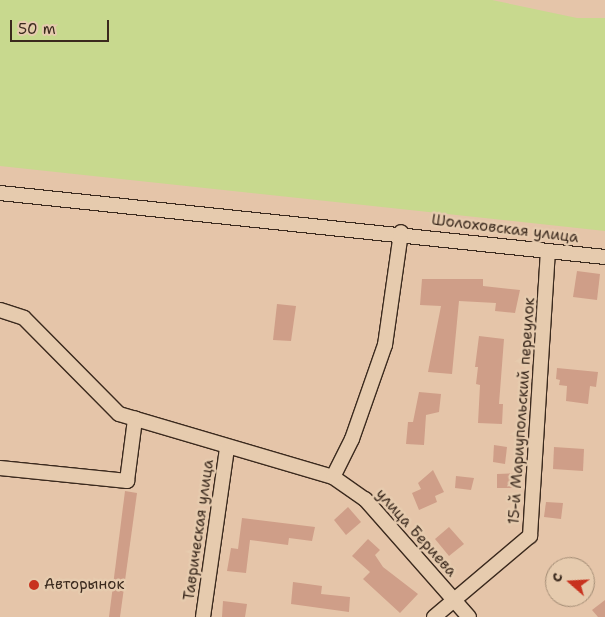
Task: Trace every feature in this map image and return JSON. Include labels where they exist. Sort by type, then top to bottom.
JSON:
[{"type":"street","name":"Шолоховская улица","points":[[0,193],[401,232],[548,253],[605,257]]},
{"type":"street","points":[[0,310],[24,318],[119,414],[227,448],[334,477],[352,440],[385,345],[401,232]]},
{"type":"street","name":"15-й Мариупольский переулок","points":[[434,617],[530,536],[548,253]]},
{"type":"street","points":[[0,468],[127,480],[135,419]]},
{"type":"street","name":"Таврическая улица","points":[[203,617],[227,448]]},
{"type":"street","name":"улица Бериева","points":[[334,477],[365,499],[469,617]]},
{"type":"green space","points":[[0,0],[492,0],[577,18],[605,18],[605,231],[0,166]]},
{"type":"building","points":[[577,271],[600,274],[597,300],[573,297]]},
{"type":"building","points":[[422,279],[483,279],[483,286],[520,290],[515,313],[495,311],[496,303],[459,301],[452,374],[428,372],[441,306],[420,305]]},
{"type":"building","points":[[277,304],[296,306],[291,341],[273,340]]},
{"type":"building","points":[[479,336],[504,339],[499,404],[503,404],[502,424],[478,423],[480,385],[476,384],[478,367],[475,367]]},
{"type":"building","points":[[557,368],[598,372],[596,387],[590,386],[588,404],[566,401],[567,386],[559,385],[560,380],[556,379]]},
{"type":"building","points":[[419,392],[441,394],[439,412],[426,415],[424,445],[406,444],[408,422],[413,422]]},
{"type":"building","points":[[494,445],[507,447],[505,464],[493,462]]},
{"type":"building","points":[[554,447],[584,449],[583,471],[553,469]]},
{"type":"building","points":[[433,470],[444,492],[435,496],[437,502],[419,510],[412,493],[421,489],[418,483]]},
{"type":"building","points":[[519,473],[519,488],[497,488],[497,474]]},
{"type":"building","points":[[456,476],[474,478],[471,490],[455,488]]},
{"type":"building","points":[[125,491],[137,493],[120,617],[109,617]]},
{"type":"building","points":[[546,502],[563,503],[561,519],[544,517]]},
{"type":"building","points":[[348,507],[361,522],[346,535],[334,520]]},
{"type":"building","points":[[242,518],[315,527],[312,541],[289,538],[288,545],[250,540],[246,573],[227,571],[231,548],[238,549]]},
{"type":"building","points":[[449,527],[464,544],[449,556],[435,539]]},
{"type":"building","points":[[368,539],[380,550],[375,555],[383,567],[418,594],[400,613],[363,579],[370,572],[352,556]]},
{"type":"building","points":[[293,582],[322,586],[321,594],[350,597],[349,612],[291,604]]},
{"type":"building","points":[[605,600],[605,617],[598,617],[592,610]]},
{"type":"building","points":[[223,601],[247,604],[245,617],[222,617]]},
{"type":"place","name":"Авторынок","points":[[34,585]]}]
